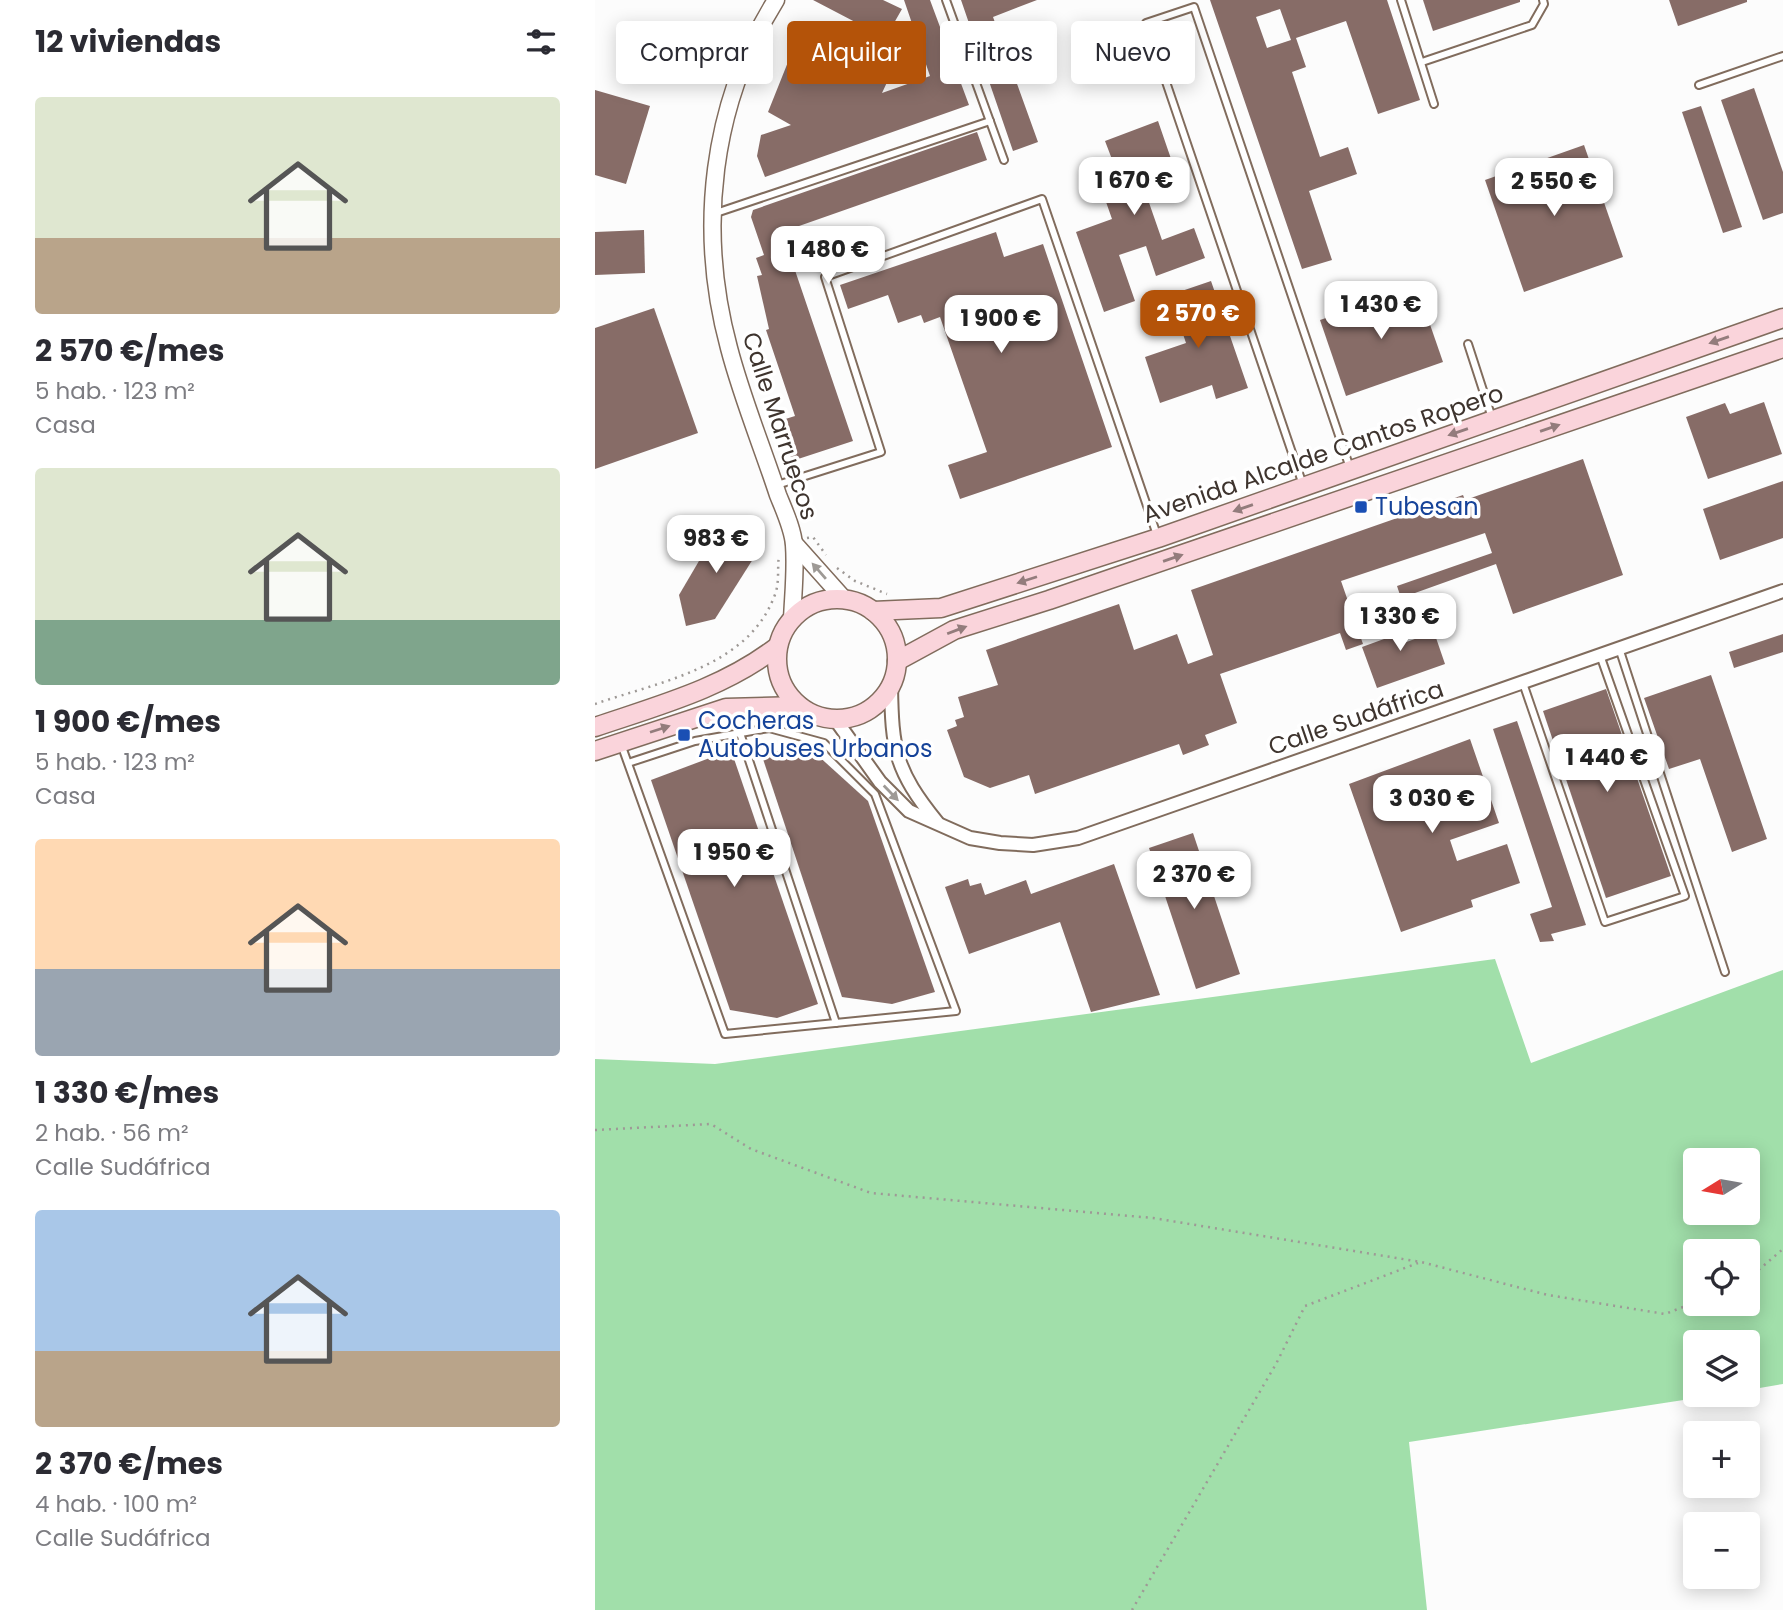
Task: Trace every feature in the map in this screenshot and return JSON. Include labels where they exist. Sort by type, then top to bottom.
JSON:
[{"type":"main road","name":"Avenida Alcalde Cantos Ropero","points":[[873,611],[941,608],[1158,538],[1783,318]]},
{"type":"main road","name":"Avenida Alcalde Cantos Ropero","points":[[897,661],[954,630],[1049,600],[1783,348]]},
{"type":"main road","points":[[595,727],[715,686],[750,668],[778,646],[792,620],[806,607],[825,600],[844,599],[873,611],[891,634],[897,661],[891,685],[882,699],[868,711],[852,718],[835,719],[816,716],[799,706],[780,679],[778,646]]},
{"type":"main road","points":[[595,751],[726,708],[799,706]]},
{"type":"street","name":"Calle Marruecos","points":[[776,0],[754,36],[729,101],[715,167],[711,215],[715,280],[729,349],[795,543],[792,620]]},
{"type":"street","name":"Calle Marruecos","points":[[795,543],[844,599]]},
{"type":"street","name":"Calle Sudáfrica","points":[[835,719],[880,782],[909,811],[970,838],[1033,845],[1078,838],[1783,592]]},
{"type":"street","name":"Calle Sudáfrica","points":[[891,685],[892,739],[900,767],[912,791],[939,825]]},
{"type":"lane","points":[[946,0],[1004,160]]},
{"type":"lane","points":[[1401,0],[1434,104]]},
{"type":"lane","points":[[1422,62],[1532,25],[1544,4],[1543,0]]},
{"type":"lane","points":[[1303,486],[1146,23],[1194,7],[1351,470]]},
{"type":"lane","points":[[1699,85],[1783,56]]},
{"type":"lane","points":[[711,215],[990,121]]},
{"type":"lane","points":[[775,486],[881,452],[825,277],[1042,199],[1158,538]]},
{"type":"lane","points":[[1468,344],[1492,420]]},
{"type":"lane","points":[[1619,648],[1725,972]]},
{"type":"lane","points":[[1523,682],[1605,922],[1685,896],[1600,655]]},
{"type":"lane","points":[[620,743],[725,1034],[955,1011],[875,794],[824,743],[769,728],[695,741],[628,763]]},
{"type":"lane","points":[[740,733],[836,1023]]},
{"type":"path","points":[[595,704],[706,665],[739,645],[770,608],[778,584],[779,553],[795,543],[813,537],[832,562],[847,576],[874,590],[892,595]]},
{"type":"path","points":[[595,1130],[711,1124],[751,1149],[871,1193],[1153,1218],[1421,1262],[1548,1295],[1665,1314],[1683,1307]]},
{"type":"path","points":[[1760,1269],[1783,1249]]},
{"type":"path","points":[[1132,1610],[1276,1364],[1305,1307],[1421,1262]]},
{"type":"green space","points":[[1495,959],[1531,1063],[1783,970],[1783,1384],[1760,1388],[1760,1330],[1683,1330],[1683,1400],[1409,1442],[1427,1610],[595,1610],[595,1059],[715,1064]]},
{"type":"building","points":[[813,0],[883,0],[902,9],[895,21],[853,21]]},
{"type":"building","points":[[904,0],[930,0],[940,27],[940,84],[961,84],[969,105],[765,177],[757,156],[761,135],[791,125],[768,112],[787,64],[787,84],[886,84],[882,93],[907,84],[926,84],[926,77],[930,76],[926,64],[926,21],[911,21]]},
{"type":"building","points":[[961,0],[1037,0],[993,17],[994,21],[968,21]]},
{"type":"building","points":[[1210,0],[1387,0],[1420,100],[1378,114],[1346,21],[1296,38],[1306,67],[1292,72],[1320,157],[1348,147],[1357,174],[1309,191],[1332,260],[1302,269]],"holes":[[[1280,9],[1291,40],[1267,48],[1256,17]]]},
{"type":"building","points":[[1423,0],[1520,0],[1520,2],[1433,31]]},
{"type":"building","points":[[1669,0],[1747,0],[1747,2],[1678,26]]},
{"type":"building","points":[[990,84],[1017,84],[1038,142],[1013,151]]},
{"type":"building","points":[[1754,88],[1783,172],[1783,213],[1763,220],[1721,100]]},
{"type":"building","points":[[595,90],[650,106],[626,184],[595,175]]},
{"type":"building","points":[[1701,106],[1742,227],[1723,233],[1682,112]]},
{"type":"building","points":[[1158,121],[1179,182],[1146,194],[1162,240],[1194,228],[1205,258],[1156,276],[1146,246],[1119,255],[1135,301],[1104,312],[1076,232],[1112,219],[1099,182],[1118,175],[1105,141]]},
{"type":"building","points":[[977,132],[987,160],[782,232],[853,441],[792,461],[779,421],[795,416],[766,330],[769,329],[757,276],[762,275],[756,258],[764,255],[751,217],[753,210]]},
{"type":"building","points":[[1584,145],[1623,257],[1524,292],[1485,180]]},
{"type":"building","points":[[644,230],[645,273],[595,275],[595,232]]},
{"type":"building","points":[[996,232],[1004,257],[1043,244],[1112,447],[960,499],[948,465],[987,452],[940,317],[924,323],[921,315],[898,323],[888,295],[848,309],[840,285]]},
{"type":"building","points":[[1211,281],[1248,388],[1216,399],[1212,385],[1160,403],[1145,357],[1186,343],[1170,295]]},
{"type":"building","points":[[1417,287],[1443,362],[1346,396],[1320,320]]},
{"type":"building","points":[[654,308],[698,433],[595,469],[595,328]]},
{"type":"building","points":[[1764,402],[1782,454],[1708,479],[1686,417],[1725,403],[1730,414]]},
{"type":"building","points":[[1583,459],[1623,575],[1513,614],[1496,564],[1401,598],[1397,586],[1492,553],[1485,533],[1341,581],[1363,644],[1346,650],[1340,633],[1220,674],[1237,723],[1205,735],[1209,745],[1183,755],[1179,744],[1035,794],[1029,775],[990,788],[964,777],[947,730],[957,726],[955,720],[964,717],[958,697],[998,685],[986,650],[1119,604],[1134,650],[1177,634],[1188,664],[1213,655],[1191,590],[1463,495],[1465,500]]},
{"type":"building","points":[[1783,481],[1783,538],[1720,560],[1703,509]]},
{"type":"building","points":[[744,522],[753,559],[715,619],[686,626],[679,595],[716,532]]},
{"type":"building","points":[[1386,604],[1401,644],[1434,632],[1445,664],[1377,688],[1362,647],[1384,639],[1373,608]]},
{"type":"building","points":[[1783,634],[1783,652],[1734,668],[1729,652]]},
{"type":"building","points":[[1711,675],[1767,839],[1732,852],[1700,759],[1669,769],[1644,698]]},
{"type":"building","points":[[1606,689],[1671,876],[1606,898],[1543,711]]},
{"type":"building","points":[[1517,721],[1586,925],[1551,934],[1554,941],[1540,942],[1530,914],[1552,907],[1493,729]]},
{"type":"building","points":[[1470,739],[1499,823],[1450,840],[1457,861],[1507,844],[1520,883],[1471,900],[1473,907],[1401,932],[1349,784]]},
{"type":"building","points":[[804,743],[868,801],[935,992],[892,1004],[842,997],[762,756]]},
{"type":"building","points":[[731,750],[818,1004],[777,1018],[730,1010],[651,780]]},
{"type":"building","points":[[1193,833],[1240,974],[1196,989],[1149,848]]},
{"type":"building","points":[[1114,864],[1160,995],[1091,1012],[1060,922],[969,954],[945,887],[968,879],[970,886],[981,883],[985,895],[1026,880],[1031,894]]},
{"type":"place","name":"Tubesan","points":[[1361,507]]},
{"type":"place","name":"Cocheras Autobuses Urbanos","points":[[684,735]]}]
